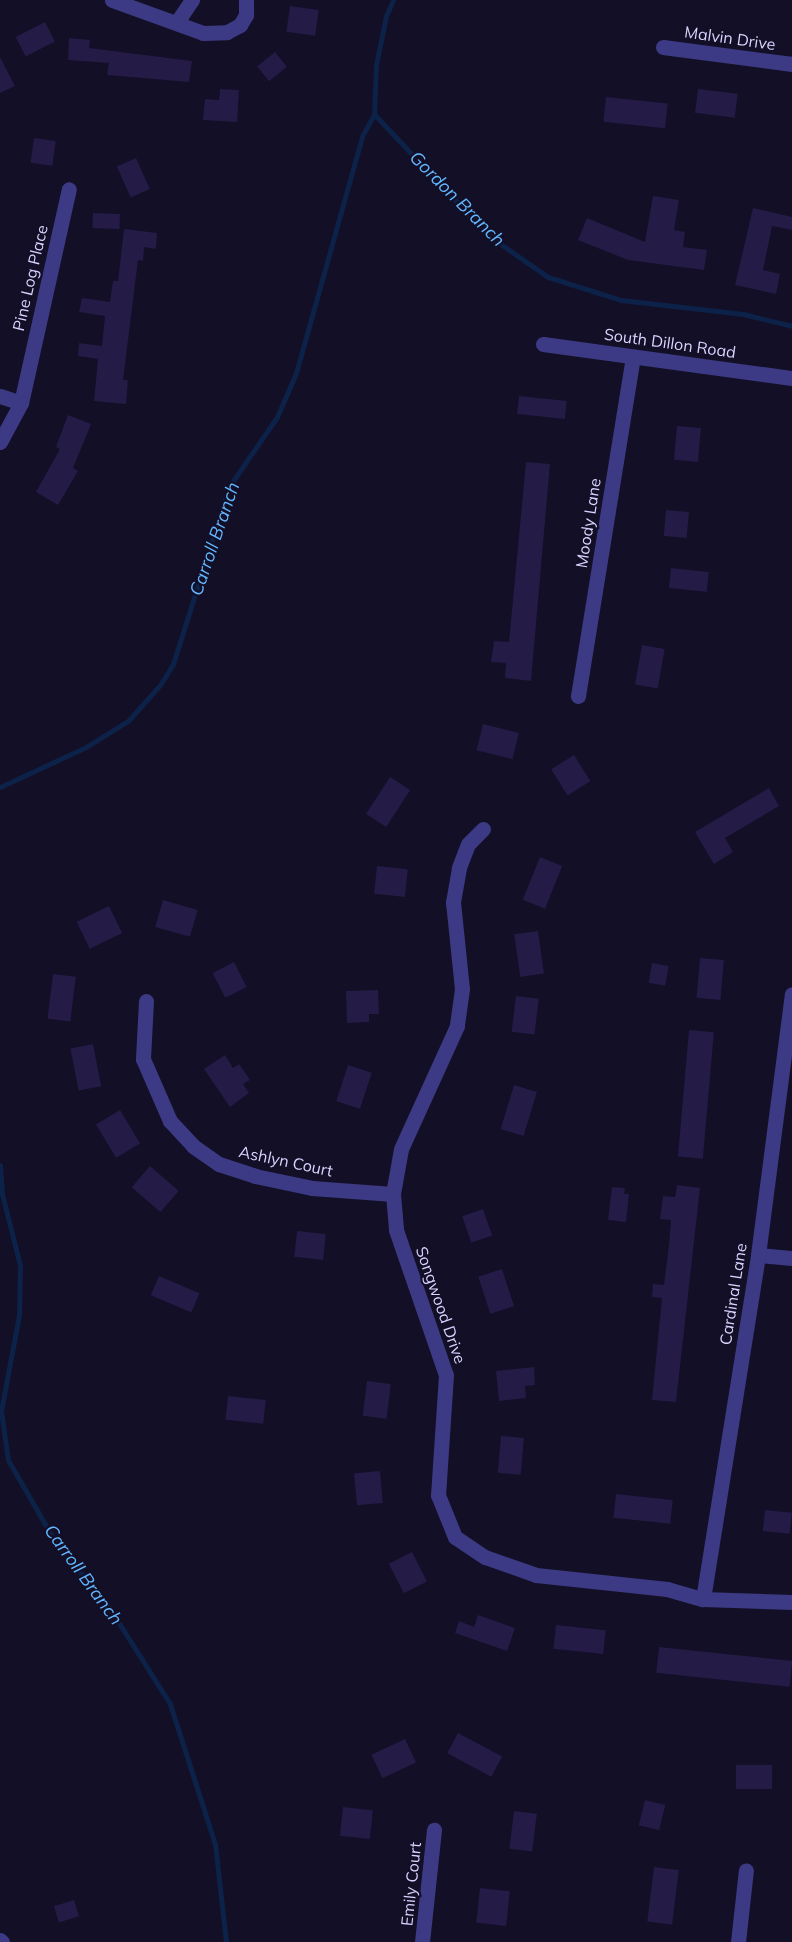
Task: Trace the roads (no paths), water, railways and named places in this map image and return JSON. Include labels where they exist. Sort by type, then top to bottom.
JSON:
[{"type":"street","points":[[112,0],[156,18],[177,22],[203,33],[227,32],[246,15],[246,0]]},
{"type":"street","points":[[177,22],[192,0]]},
{"type":"street","name":"Malvin Drive","points":[[663,47],[792,64]]},
{"type":"street","name":"Pine Log Place","points":[[0,442],[21,403],[69,189]]},
{"type":"street","name":"South Dillon Road","points":[[543,344],[792,378]]},
{"type":"street","name":"Moody Lane","points":[[578,696],[633,356]]},
{"type":"street","points":[[0,396],[21,403]]},
{"type":"street","name":"Songwood Drive","points":[[483,829],[468,844],[459,868],[453,902],[462,989],[457,1026],[401,1149],[393,1194],[396,1230],[446,1375],[438,1495],[455,1537],[485,1557],[536,1575],[667,1589],[703,1599],[792,1602]]},
{"type":"street","name":"Cardinal Lane","points":[[703,1599],[758,1255],[792,994]]},
{"type":"street","name":"Ashlyn Court","points":[[146,1001],[143,1059],[170,1121],[193,1146],[219,1164],[255,1176],[312,1188],[393,1194]]},
{"type":"street","points":[[758,1255],[792,1258]]},
{"type":"street","name":"Emily Court","points":[[422,1942],[434,1830]]},
{"type":"street","points":[[738,1942],[746,1870]]},
{"type":"waterway","name":"Carroll Branch","points":[[0,787],[86,747],[128,721],[160,685],[173,664],[225,499],[235,478],[277,417],[296,373],[362,136],[374,114],[376,65],[386,16],[393,0]]},
{"type":"waterway","name":"Gordon Branch","points":[[374,114],[489,236],[548,277],[621,300],[743,314],[792,326]]},
{"type":"waterway","name":"Carroll Branch","points":[[0,1165],[2,1194],[20,1265],[19,1315],[1,1411],[8,1460],[57,1545],[105,1601],[170,1704],[215,1844],[226,1942]]}]
